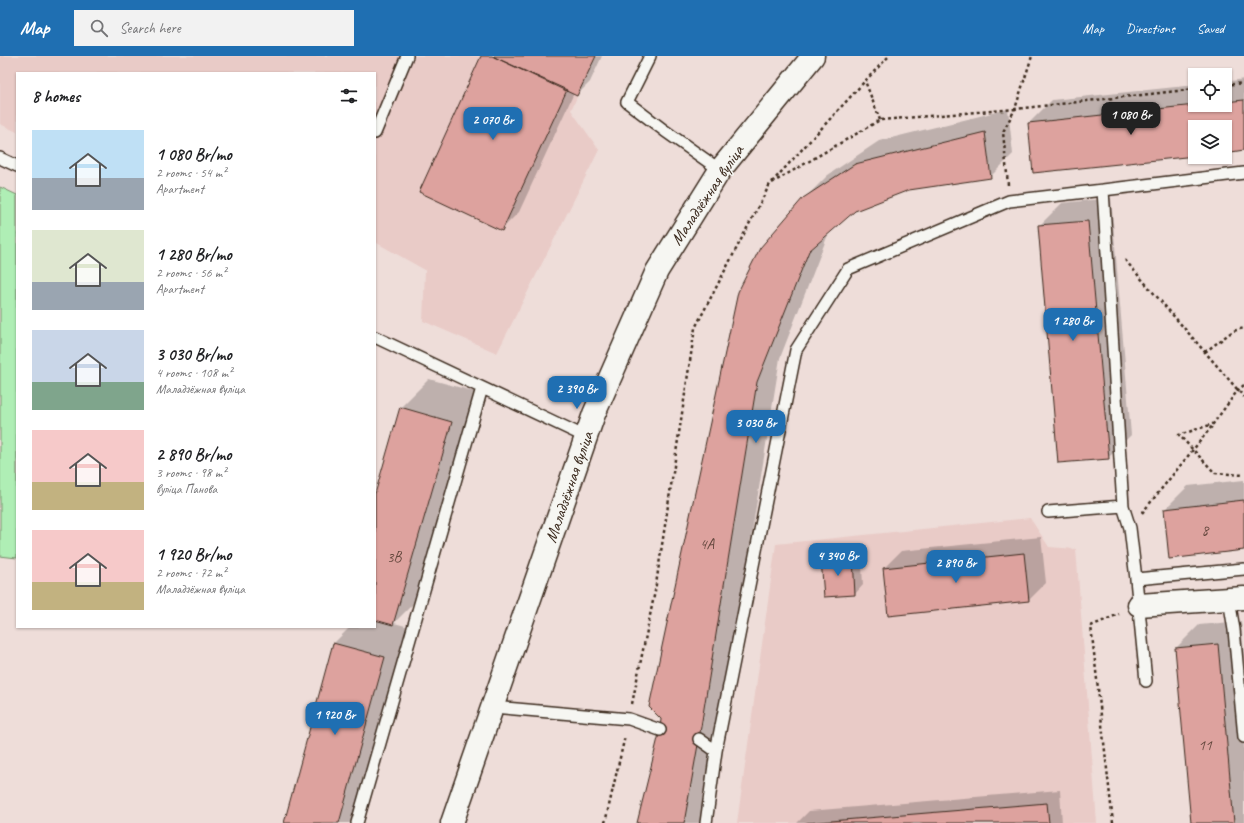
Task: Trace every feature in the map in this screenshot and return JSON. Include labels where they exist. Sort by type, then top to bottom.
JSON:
[{"type":"street","name":"Маладзёжная вуліца","points":[[452,823],[594,414],[658,270],[720,170],[813,56]]},
{"type":"street","points":[[1139,605],[1236,598]]},
{"type":"lane","points":[[376,131],[407,56]]},
{"type":"lane","points":[[650,56],[627,102],[720,170]]},
{"type":"lane","points":[[0,158],[16,166]]},
{"type":"lane","points":[[706,823],[716,751],[796,350],[848,269],[1009,201],[1244,173]]},
{"type":"lane","points":[[1103,190],[1123,506],[1130,528],[1146,681]]},
{"type":"lane","points":[[376,337],[586,437]]},
{"type":"lane","points":[[357,823],[482,388]]},
{"type":"lane","points":[[1048,512],[1123,506]]},
{"type":"lane","points":[[1136,579],[1244,569]]},
{"type":"lane","points":[[1236,598],[1234,630],[1244,737]]},
{"type":"lane","points":[[493,707],[629,718],[660,730]]},
{"type":"lane","points":[[699,739],[716,751]]},
{"type":"path","points":[[605,823],[629,718],[655,591],[696,328],[770,184],[889,56]]},
{"type":"path","points":[[1009,201],[1003,132],[1014,109],[1032,56]]},
{"type":"path","points":[[865,81],[880,120]]},
{"type":"path","points":[[1232,84],[1244,83]]},
{"type":"path","points":[[770,184],[880,120],[1014,109],[1188,89]]},
{"type":"path","points":[[1106,239],[1244,397]]},
{"type":"path","points":[[1205,352],[1234,331],[1244,328]]},
{"type":"path","points":[[1130,528],[1213,424],[1238,390],[1244,385]]},
{"type":"path","points":[[1213,424],[1179,435],[1216,473],[1244,475]]},
{"type":"path","points":[[1113,823],[1092,626],[1139,605]]},
{"type":"shaded area","points":[[0,56],[596,56],[571,110],[599,150],[497,353],[423,321],[425,270],[376,243],[376,72],[16,72],[16,132],[0,124]]},
{"type":"shaded area","points":[[1030,518],[1049,547],[1076,549],[1097,823],[737,823],[776,544]]},
{"type":"green space","points":[[0,187],[16,195],[16,558],[0,556]]},
{"type":"building","points":[[481,56],[492,56],[567,90],[502,231],[419,192]]},
{"type":"building","points":[[494,56],[596,56],[577,96]]},
{"type":"building","points":[[1244,100],[1244,150],[1232,152],[1232,120],[1188,120],[1188,157],[1033,173],[1028,123],[1188,106],[1188,112],[1232,112],[1232,101]]},
{"type":"building","points":[[985,132],[991,178],[909,190],[855,211],[809,251],[757,382],[684,823],[637,823],[660,730],[661,719],[649,707],[738,292],[760,248],[803,198],[855,164]]},
{"type":"building","points":[[1088,221],[1109,459],[1058,463],[1038,225]]},
{"type":"building","points":[[400,407],[452,422],[393,625],[376,620],[376,491]]},
{"type":"building","points":[[1244,500],[1244,550],[1169,559],[1164,509]]},
{"type":"building","points":[[1024,553],[1029,601],[888,616],[883,568]]},
{"type":"building","points":[[853,557],[855,595],[824,597],[821,559]]},
{"type":"building","points":[[333,643],[385,657],[339,823],[284,823]]},
{"type":"building","points":[[1218,644],[1234,823],[1191,823],[1175,648]]},
{"type":"building","points":[[1047,803],[1049,823],[807,823]]}]
